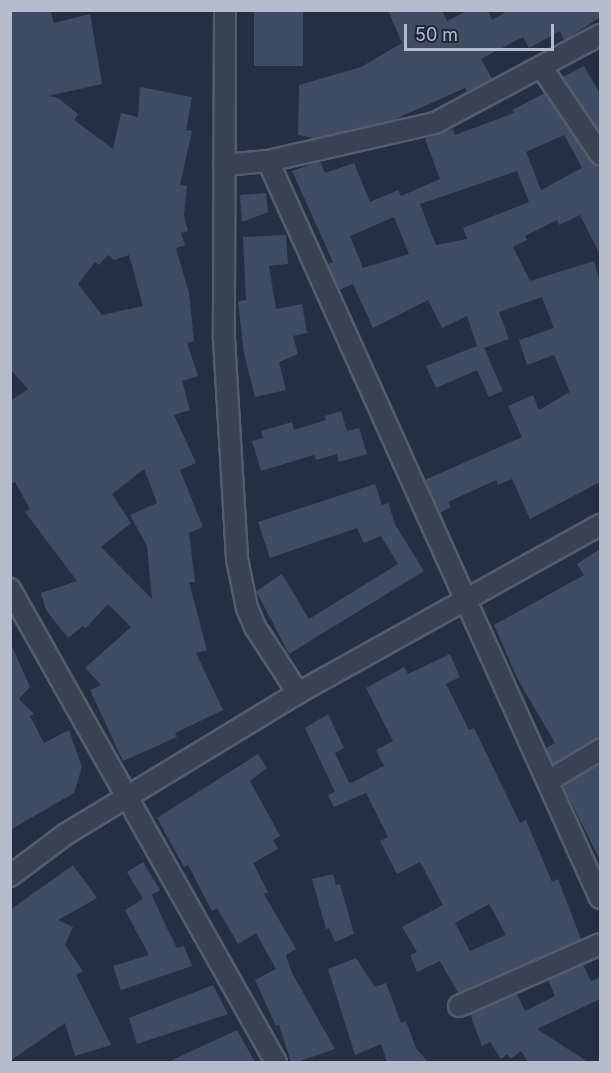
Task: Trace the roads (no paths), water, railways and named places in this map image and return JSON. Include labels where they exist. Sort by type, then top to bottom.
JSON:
[{"type":"street","points":[[225,10],[224,339],[237,559],[247,608],[255,627],[298,693]]},
{"type":"street","points":[[224,165],[268,161],[435,123],[542,68],[600,35]]},
{"type":"street","points":[[542,68],[600,154]]},
{"type":"street","points":[[268,161],[600,898]]},
{"type":"street","points":[[10,876],[66,834],[129,798],[298,693],[464,598],[600,525]]},
{"type":"street","points":[[11,590],[276,1062]]},
{"type":"street","points":[[548,781],[600,750]]},
{"type":"street","points":[[459,1006],[600,944]]}]
